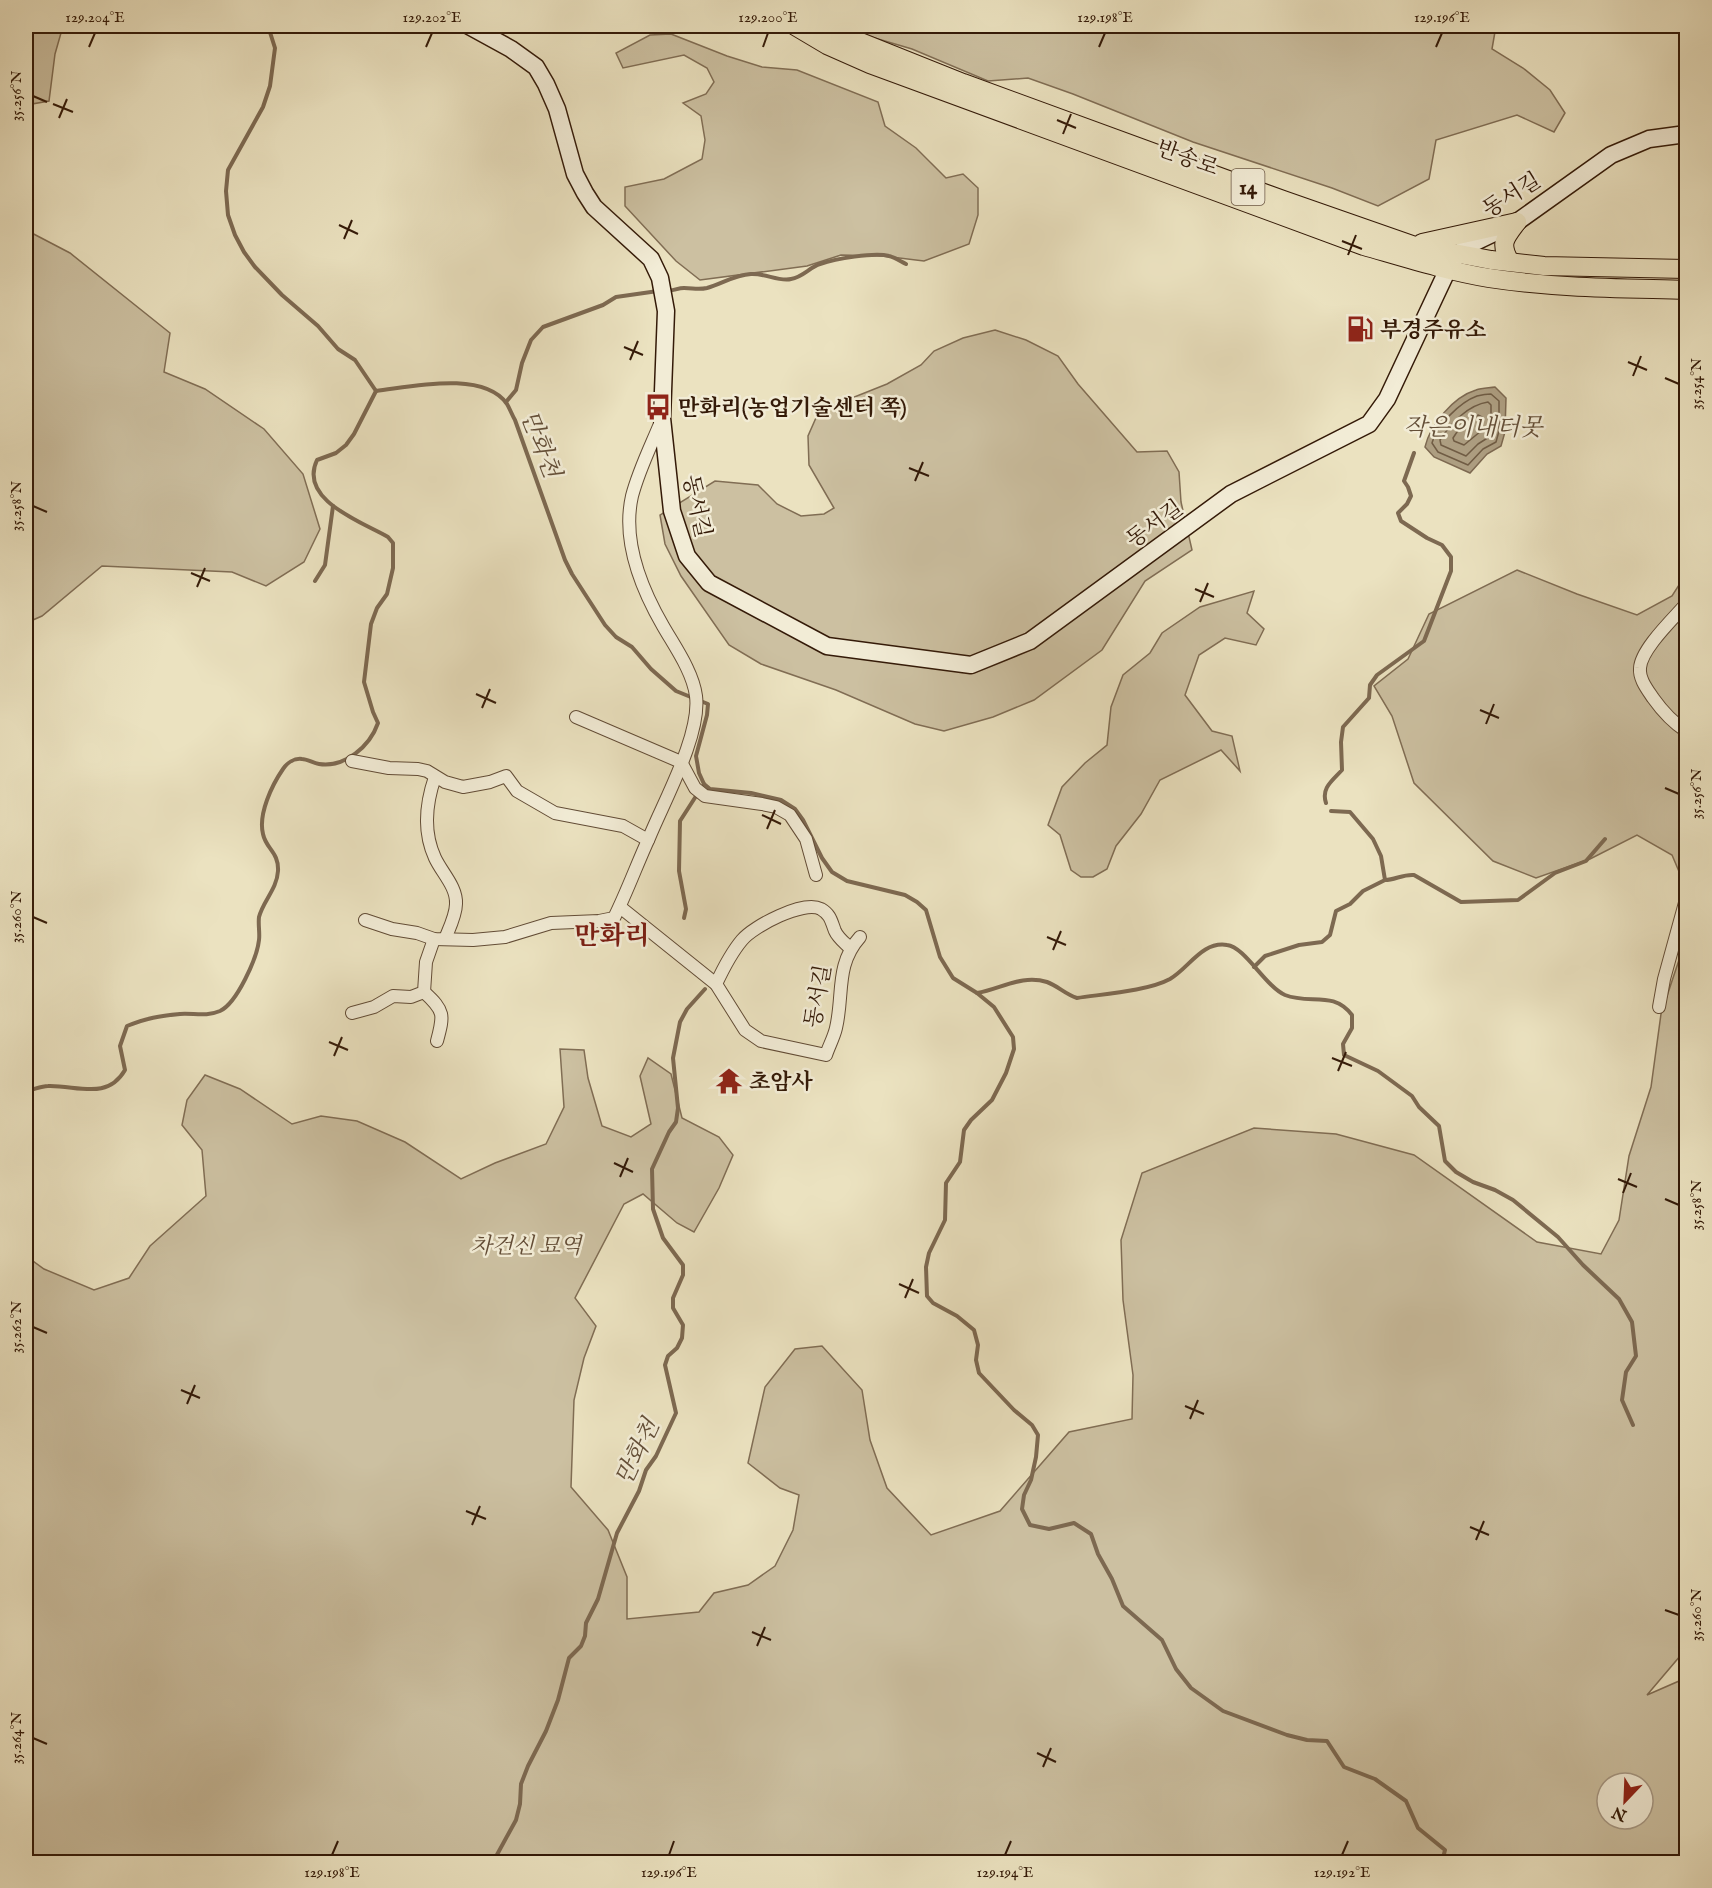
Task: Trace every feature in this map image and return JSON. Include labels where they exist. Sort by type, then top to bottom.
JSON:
[{"type":"main road","name":"반송로","points":[[795,26],[827,45],[870,64],[1364,246],[1490,278],[1686,290]]},
{"type":"main road","name":"반송로","points":[[827,26],[858,41],[963,83],[1412,245],[1510,262],[1594,268],[1686,269]]},
{"type":"main road","points":[[1412,245],[1517,222]]},
{"type":"main road","points":[[1510,262],[1503,243],[1517,222]]},
{"type":"street","name":"동서길","points":[[469,26],[512,49],[536,68],[557,109],[575,174],[585,193],[594,207],[651,259],[663,291],[666,311],[662,418],[672,511],[687,556],[709,583],[827,646],[971,665],[1030,641],[1231,494],[1369,424],[1387,399],[1448,269],[1458,254],[1467,246],[1517,222],[1611,155],[1649,140],[1686,134]]},
{"type":"street","name":"동서길","points":[[662,418],[637,479],[629,511],[630,532],[640,579],[652,607],[688,672],[696,699],[697,717],[681,762],[620,907],[716,984],[745,1030],[761,1041],[826,1055],[836,1028],[844,963],[850,948],[861,937]]},
{"type":"street","points":[[648,453],[654,451],[666,454]]},
{"type":"street","points":[[1686,604],[1651,645],[1641,663],[1640,670],[1646,687],[1657,703],[1671,721],[1686,731]]},
{"type":"street","points":[[576,717],[681,762],[698,791],[712,798],[776,807],[790,815],[806,839],[816,875]]},
{"type":"street","points":[[352,761],[390,768],[427,771],[435,777],[463,787],[490,782],[506,776],[518,791],[555,813],[623,826],[648,840]]},
{"type":"street","points":[[424,992],[426,962],[440,939],[456,904],[449,882],[435,858],[429,839],[427,824],[429,794],[435,777]]},
{"type":"street","points":[[1659,1007],[1664,979],[1686,899]]},
{"type":"street","points":[[365,920],[392,929],[440,939],[505,937],[551,923],[599,921],[614,918],[620,907]]},
{"type":"street","name":"동서길","points":[[716,984],[742,939],[766,922],[796,909],[813,907],[824,911],[831,917],[838,937],[850,948]]},
{"type":"street","points":[[352,1013],[374,1007],[393,996],[411,997],[424,992]]},
{"type":"street","points":[[424,992],[438,1005],[443,1024],[437,1041]]},
{"type":"green space","points":[[26,26],[63,26],[55,54],[49,101],[26,105]]},
{"type":"green space","points":[[851,26],[1496,26],[1492,49],[1523,68],[1550,90],[1565,113],[1554,132],[1517,115],[1436,140],[1429,179],[1378,206],[1332,188],[1193,142],[1028,78],[988,81],[912,49],[861,34]]},
{"type":"green space","points":[[671,34],[762,67],[797,70],[878,102],[885,126],[916,148],[946,178],[963,174],[978,188],[978,215],[969,244],[924,261],[883,256],[841,255],[807,266],[700,280],[676,261],[625,206],[625,187],[664,179],[702,159],[705,140],[701,116],[683,103],[706,94],[714,82],[707,68],[684,55],[623,68],[616,53],[650,35]]},
{"type":"green space","points":[[26,230],[70,253],[170,333],[164,372],[205,389],[264,429],[303,474],[320,529],[304,562],[266,586],[232,572],[102,566],[42,616],[26,623]]},
{"type":"green space","points":[[995,330],[1026,340],[1058,356],[1078,384],[1137,452],[1167,451],[1179,472],[1181,502],[1192,550],[1145,581],[1102,650],[1034,700],[993,717],[944,731],[915,724],[836,690],[761,664],[729,645],[681,576],[665,544],[660,515],[715,481],[758,485],[777,504],[801,516],[824,514],[834,508],[809,465],[808,436],[819,411],[887,384],[921,365],[934,351],[963,338]]},
{"type":"green space","points":[[1517,570],[1637,615],[1672,596],[1686,574],[1686,888],[1672,855],[1637,835],[1590,859],[1536,878],[1493,861],[1414,783],[1392,716],[1374,686],[1408,659],[1429,614]]},
{"type":"green space","points":[[1254,591],[1247,613],[1264,629],[1256,645],[1225,638],[1199,655],[1185,695],[1212,731],[1232,736],[1240,771],[1221,750],[1160,780],[1141,814],[1116,846],[1107,869],[1093,877],[1081,877],[1071,870],[1060,835],[1048,825],[1062,787],[1085,763],[1107,745],[1111,707],[1123,675],[1150,653],[1162,633],[1200,607]]},
{"type":"green space","name":"차건신 묘역","points":[[1686,926],[1686,1657],[1681,1655],[1647,1695],[1686,1678],[1686,1862],[26,1862],[26,1256],[44,1269],[94,1290],[129,1278],[150,1246],[206,1196],[202,1150],[182,1125],[187,1100],[205,1075],[240,1089],[292,1124],[321,1116],[357,1121],[405,1142],[461,1179],[495,1163],[546,1144],[564,1107],[560,1049],[584,1050],[588,1078],[602,1126],[631,1137],[651,1124],[640,1076],[648,1058],[671,1074],[682,1118],[719,1137],[733,1155],[719,1188],[694,1232],[677,1223],[643,1194],[624,1204],[575,1298],[596,1326],[584,1358],[574,1400],[571,1487],[608,1530],[627,1577],[627,1619],[699,1612],[714,1593],[748,1585],[775,1566],[793,1530],[799,1495],[780,1488],[748,1463],[765,1387],[795,1349],[822,1346],[862,1390],[870,1440],[887,1488],[931,1535],[1000,1511],[1069,1432],[1132,1419],[1133,1375],[1123,1300],[1121,1240],[1142,1173],[1254,1128],[1336,1134],[1414,1155],[1537,1242],[1601,1254],[1619,1220],[1629,1156],[1651,1087],[1661,1014],[1683,948]]},
{"type":"water","name":"작은이내터못","points":[[1495,387],[1506,398],[1505,432],[1501,446],[1487,454],[1470,473],[1434,457],[1425,447],[1437,421],[1451,405],[1467,394],[1478,389]]},
{"type":"waterway","name":"만화천","points":[[268,26],[275,48],[270,86],[263,107],[228,170],[226,191],[228,215],[244,252],[282,295],[318,326],[338,349],[355,360],[376,391],[427,384],[464,384],[481,387],[496,394],[507,404],[515,420],[565,560],[605,625],[616,637],[632,647],[651,669],[676,691],[708,704],[696,756],[704,784]]},
{"type":"waterway","points":[[666,291],[682,288],[707,288],[751,274],[791,279],[820,264],[865,255],[889,256],[906,264]]},
{"type":"waterway","points":[[506,402],[516,390],[522,363],[531,340],[543,327],[603,305],[616,297],[658,291]]},
{"type":"waterway","points":[[26,1091],[45,1086],[91,1089],[109,1085],[118,1080],[125,1070],[120,1046],[127,1026],[147,1019],[166,1016],[210,1014],[220,1011],[233,999],[250,968],[259,940],[259,917],[277,877],[278,865],[265,839],[262,826],[264,809],[275,783],[285,767],[294,760],[304,759],[319,764],[338,763],[355,754],[374,732],[378,723],[364,682],[371,624],[377,608],[387,594],[393,568],[393,543],[388,537],[349,517],[324,498],[316,487],[314,474],[317,460],[336,453],[346,445],[376,391]]},
{"type":"waterway","points":[[1326,803],[1326,789],[1342,770],[1343,727],[1369,698],[1370,685],[1377,675],[1424,641],[1451,571],[1451,557],[1442,545],[1401,521],[1398,513],[1411,496],[1404,481],[1414,453]]},
{"type":"waterway","points":[[315,581],[325,565],[333,506]]},
{"type":"waterway","points":[[704,784],[710,789],[751,793],[781,800],[795,809],[803,820],[822,858],[832,872],[847,881],[905,895],[917,902],[926,910],[940,957],[953,978],[994,1007],[1013,1037],[1014,1049],[1006,1073],[992,1100],[964,1130],[960,1162],[946,1183],[945,1220],[929,1253],[926,1267],[927,1296],[933,1303],[957,1316],[974,1330],[978,1345],[976,1360],[979,1373],[1014,1410],[1032,1425],[1038,1435],[1036,1457],[1022,1509],[1030,1525],[1049,1529],[1074,1523],[1091,1534],[1123,1606],[1162,1640],[1176,1669],[1191,1688],[1223,1711],[1287,1735],[1307,1740],[1327,1741],[1344,1767],[1375,1779],[1406,1801],[1418,1828],[1445,1850],[1442,1862]]},
{"type":"waterway","name":"만화천","points":[[684,918],[686,909],[679,871],[680,821],[698,793]]},
{"type":"waterway","points":[[1254,967],[1265,956],[1299,945],[1322,942],[1330,935],[1336,911],[1350,904],[1363,891],[1385,880],[1381,856],[1373,839],[1350,812],[1331,811]]},
{"type":"waterway","points":[[1385,880],[1414,875],[1461,902],[1518,900],[1555,873],[1586,861],[1605,839]]},
{"type":"waterway","points":[[977,993],[1029,980],[1047,982],[1077,998],[1138,989],[1170,979],[1210,947],[1227,945],[1241,952],[1270,984],[1285,995],[1294,998],[1329,1000],[1345,1007],[1352,1015],[1352,1028],[1343,1044],[1344,1055],[1378,1071],[1412,1096],[1419,1107],[1439,1126],[1445,1161],[1456,1172],[1513,1200],[1558,1237],[1583,1265],[1619,1299],[1632,1322],[1636,1356],[1626,1372],[1622,1400],[1633,1425]]},
{"type":"waterway","name":"만화천","points":[[493,1862],[516,1820],[521,1784],[558,1700],[569,1658],[581,1646],[585,1636],[586,1623],[598,1599],[617,1533],[676,1413],[665,1365],[668,1356],[677,1348],[682,1338],[683,1325],[673,1308],[673,1298],[683,1275],[683,1265],[663,1238],[653,1209],[652,1169],[676,1122],[678,1108],[673,1058],[680,1022],[687,1009],[705,989]]},
{"type":"place","name":"부경주유소","points":[[1360,329]]},
{"type":"place","name":"만화리(농업기술센터 쪽)","points":[[658,407]]},
{"type":"place","name":"초암사","points":[[729,1081]]},
{"type":"district","name":"만화리","points":[[612,935]]}]
